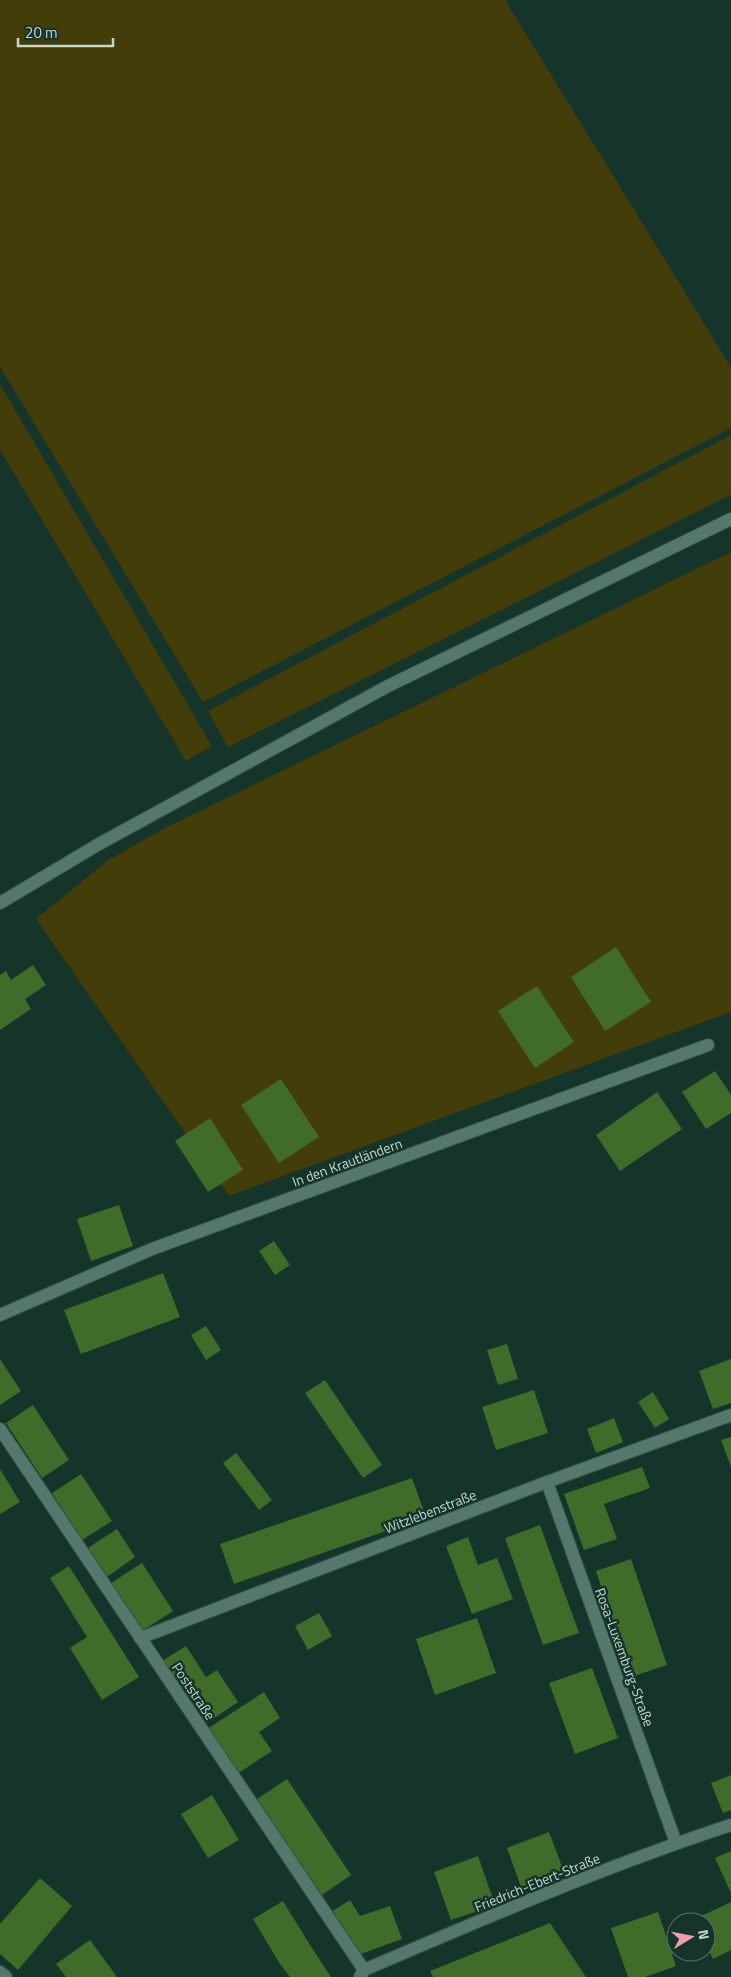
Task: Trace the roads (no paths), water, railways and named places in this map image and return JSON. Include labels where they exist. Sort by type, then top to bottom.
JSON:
[{"type":"street","points":[[0,903],[99,844],[388,686],[731,519]]},
{"type":"street","name":"In den Krautländern","points":[[0,1315],[152,1249],[708,1045]]},
{"type":"street","name":"Witzlebenstraße","points":[[140,1638],[547,1482],[731,1416]]},
{"type":"street","name":"Poststraße","points":[[0,1429],[362,1974]]},
{"type":"street","name":"Rosa-Luxemburg-Straße","points":[[547,1482],[676,1843]]},
{"type":"street","name":"Friedrich-Ebert-Straße","points":[[362,1974],[521,1903],[676,1843],[731,1825]]},
{"type":"street","points":[[0,1972],[6,1977]]}]
